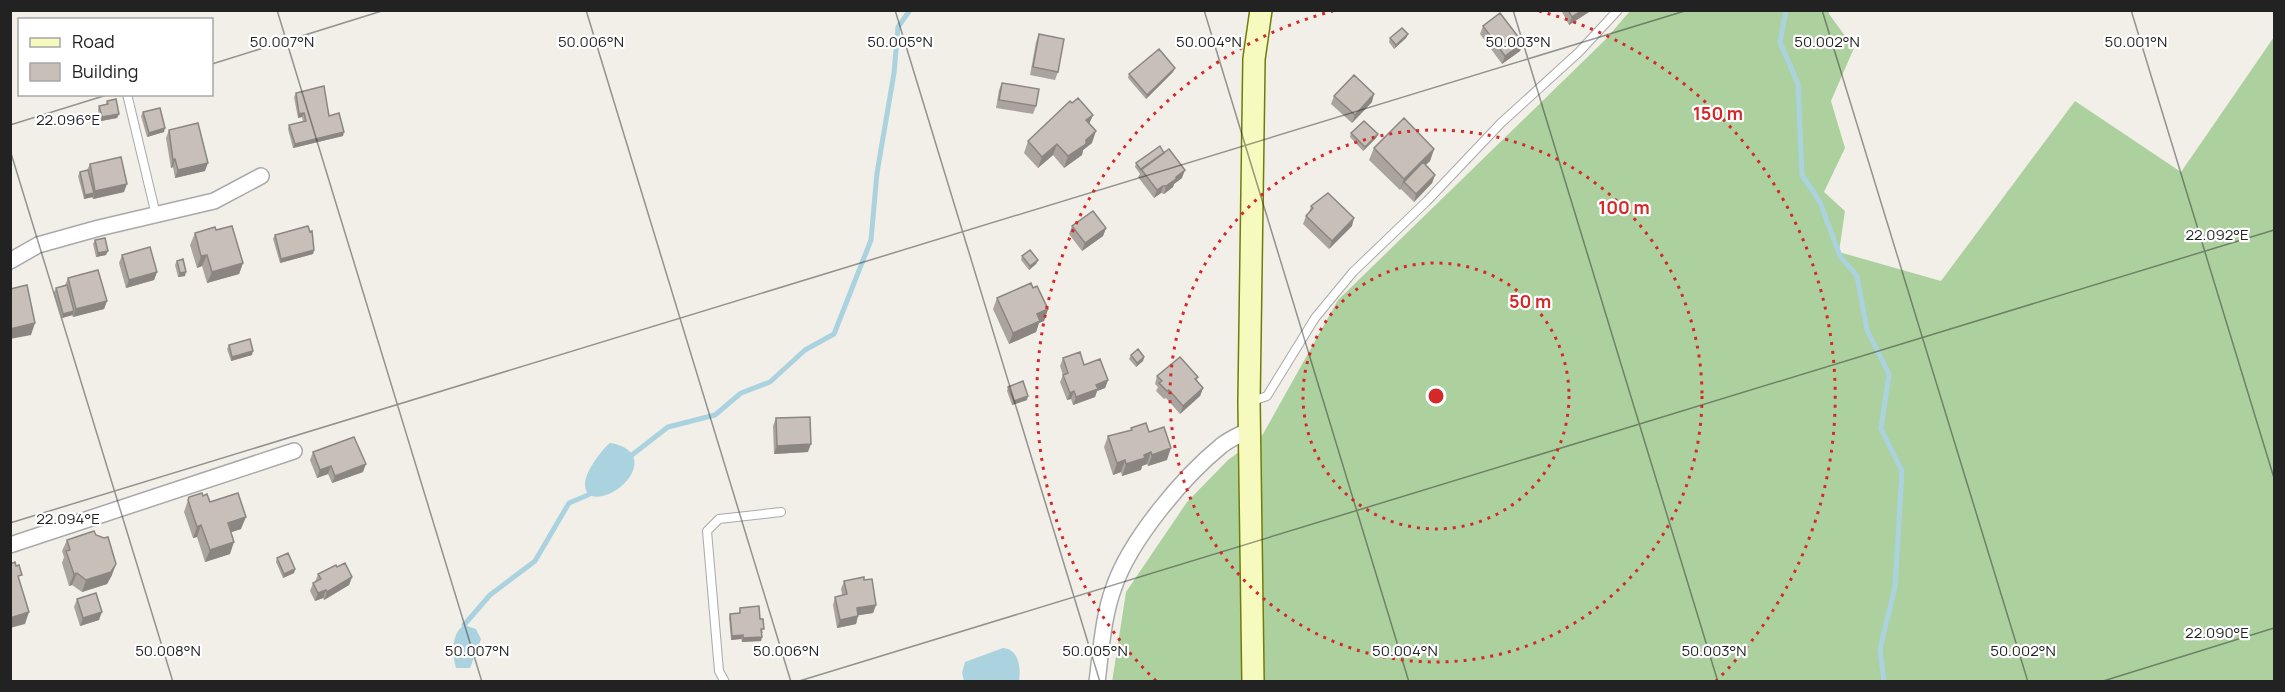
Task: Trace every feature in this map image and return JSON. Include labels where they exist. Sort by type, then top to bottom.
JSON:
[{"type":"street","points":[[1253,681],[1249,402],[1254,59],[1261,10]]},
{"type":"street","points":[[10,261],[38,245],[214,201],[261,177]]},
{"type":"street","points":[[1097,681],[1103,636],[1114,587],[1136,542],[1174,493],[1222,445],[1249,430]]},
{"type":"street","points":[[10,545],[294,452]]},
{"type":"lane","points":[[1249,402],[1267,396],[1315,318],[1353,272],[1427,201],[1501,123],[1579,52],[1618,10]]},
{"type":"lane","points":[[127,96],[156,215]]},
{"type":"lane","points":[[725,681],[719,671],[707,531],[719,519],[782,512]]},
{"type":"green space","points":[[1630,11],[1829,11],[1854,48],[1831,101],[1845,148],[1824,192],[1845,211],[1839,252],[1941,281],[2075,101],[2181,172],[2274,37],[2274,681],[1112,682],[1126,592],[1187,502],[1228,460],[1263,434],[1338,300],[1605,40]]},
{"type":"water","points":[[610,443],[626,448],[633,457],[634,467],[630,477],[611,493],[599,497],[588,495],[585,485],[587,475],[598,456]]},
{"type":"water","points":[[464,625],[476,629],[481,639],[470,668],[456,668],[455,639]]},
{"type":"water","points":[[1003,648],[1016,655],[1020,670],[1019,681],[964,681],[962,673],[965,662]]},
{"type":"building","points":[[1568,10],[1583,10],[1572,17]]},
{"type":"building","points":[[1500,13],[1523,43],[1505,56],[1483,26]]},
{"type":"building","points":[[1402,28],[1408,34],[1396,45],[1390,38]]},
{"type":"building","points":[[1039,34],[1064,39],[1058,72],[1033,67]]},
{"type":"building","points":[[1159,49],[1175,68],[1147,95],[1129,74]]},
{"type":"building","points":[[1354,75],[1374,94],[1355,115],[1334,96]]},
{"type":"building","points":[[1002,83],[1039,89],[1036,106],[999,100]]},
{"type":"building","points":[[324,86],[329,116],[339,113],[344,132],[295,144],[289,125],[306,121],[304,113],[299,114],[296,93]]},
{"type":"building","points":[[1078,98],[1093,115],[1086,120],[1096,131],[1086,140],[1086,144],[1068,156],[1057,144],[1042,157],[1028,141],[1070,101],[1072,103]]},
{"type":"building","points":[[116,99],[119,114],[102,117],[99,106]]},
{"type":"building","points":[[160,108],[165,128],[149,133],[143,112]]},
{"type":"building","points":[[1404,118],[1434,149],[1404,179],[1374,148]]},
{"type":"building","points":[[1364,121],[1378,134],[1365,147],[1351,133]]},
{"type":"building","points":[[198,123],[208,163],[178,170],[175,159],[173,160],[169,130]]},
{"type":"building","points":[[1160,146],[1164,153],[1141,170],[1136,163]]},
{"type":"building","points":[[1169,149],[1185,170],[1176,179],[1157,190],[1141,169]]},
{"type":"building","points":[[121,157],[127,184],[95,191],[90,164]]},
{"type":"building","points":[[1423,162],[1435,175],[1416,194],[1404,182]]},
{"type":"building","points":[[88,170],[94,193],[85,195],[80,172]]},
{"type":"building","points":[[1328,193],[1354,218],[1332,241],[1306,216],[1313,208],[1311,206]]},
{"type":"building","points":[[1093,211],[1106,228],[1085,243],[1072,226]]},
{"type":"building","points":[[232,226],[243,263],[212,272],[207,255],[201,256],[195,233],[215,227],[216,230]]},
{"type":"building","points":[[308,226],[310,232],[312,231],[314,250],[281,259],[275,235]]},
{"type":"building","points":[[105,238],[108,251],[98,253],[95,240]]},
{"type":"building","points":[[150,247],[157,272],[129,280],[122,255]]},
{"type":"building","points":[[1030,250],[1038,260],[1030,266],[1022,256]]},
{"type":"building","points":[[183,259],[186,272],[180,273],[177,261]]},
{"type":"building","points":[[98,270],[107,301],[76,309],[68,278]]},
{"type":"building","points":[[1031,283],[1033,288],[1037,286],[1048,309],[1037,314],[1040,321],[1013,333],[997,298]]},
{"type":"building","points":[[27,285],[35,323],[10,329],[10,289]]},
{"type":"building","points":[[67,285],[74,311],[63,314],[56,288]]},
{"type":"building","points":[[250,339],[253,351],[232,357],[229,345]]},
{"type":"building","points":[[1138,349],[1144,357],[1137,363],[1131,355]]},
{"type":"building","points":[[1080,352],[1084,365],[1100,359],[1108,380],[1096,385],[1098,389],[1076,397],[1074,391],[1070,393],[1063,375],[1068,373],[1063,358]]},
{"type":"building","points":[[1180,357],[1198,377],[1195,379],[1203,388],[1183,406],[1169,390],[1167,391],[1159,383],[1162,381],[1157,376]]},
{"type":"building","points":[[1023,381],[1028,396],[1014,401],[1008,387]]},
{"type":"building","points":[[810,417],[811,444],[777,446],[776,418]]},
{"type":"building","points":[[1146,423],[1149,432],[1164,427],[1171,448],[1152,455],[1151,452],[1144,455],[1145,458],[1126,464],[1125,460],[1117,463],[1108,436],[1132,430],[1131,428]]},
{"type":"building","points":[[354,437],[366,464],[335,476],[331,466],[320,470],[313,452]]},
{"type":"building","points":[[202,493],[203,496],[207,494],[210,502],[238,493],[246,517],[228,523],[234,542],[210,550],[201,525],[197,527],[188,500],[189,497]]},
{"type":"building","points":[[94,531],[96,535],[108,537],[116,564],[111,572],[86,580],[77,573],[74,574],[66,551],[70,550],[67,540]]},
{"type":"building","points":[[288,553],[295,569],[284,574],[277,558]]},
{"type":"building","points":[[15,562],[16,566],[19,565],[22,575],[18,576],[29,612],[10,618],[10,564]]},
{"type":"building","points":[[345,563],[352,577],[327,592],[326,590],[318,593],[313,583],[321,579],[318,574]]},
{"type":"building","points":[[864,577],[864,580],[872,579],[876,605],[857,608],[858,616],[840,620],[835,597],[847,594],[844,581]]},
{"type":"building","points":[[96,593],[102,612],[83,618],[77,599]]},
{"type":"building","points":[[759,606],[764,629],[761,629],[762,637],[732,636],[730,614],[740,613],[740,608]]},
{"type":"waterway","points":[[628,458],[668,427],[715,415],[741,393],[770,382],[805,350],[834,334],[871,240],[877,173],[894,73],[898,27],[910,10]]},
{"type":"waterway","points":[[1786,10],[1780,42],[1798,84],[1802,175],[1820,202],[1840,256],[1857,276],[1867,330],[1889,374],[1881,429],[1902,471],[1895,587],[1880,649],[1884,682]]},
{"type":"waterway","points":[[464,625],[490,595],[535,561],[569,503],[588,495],[593,490]]}]
